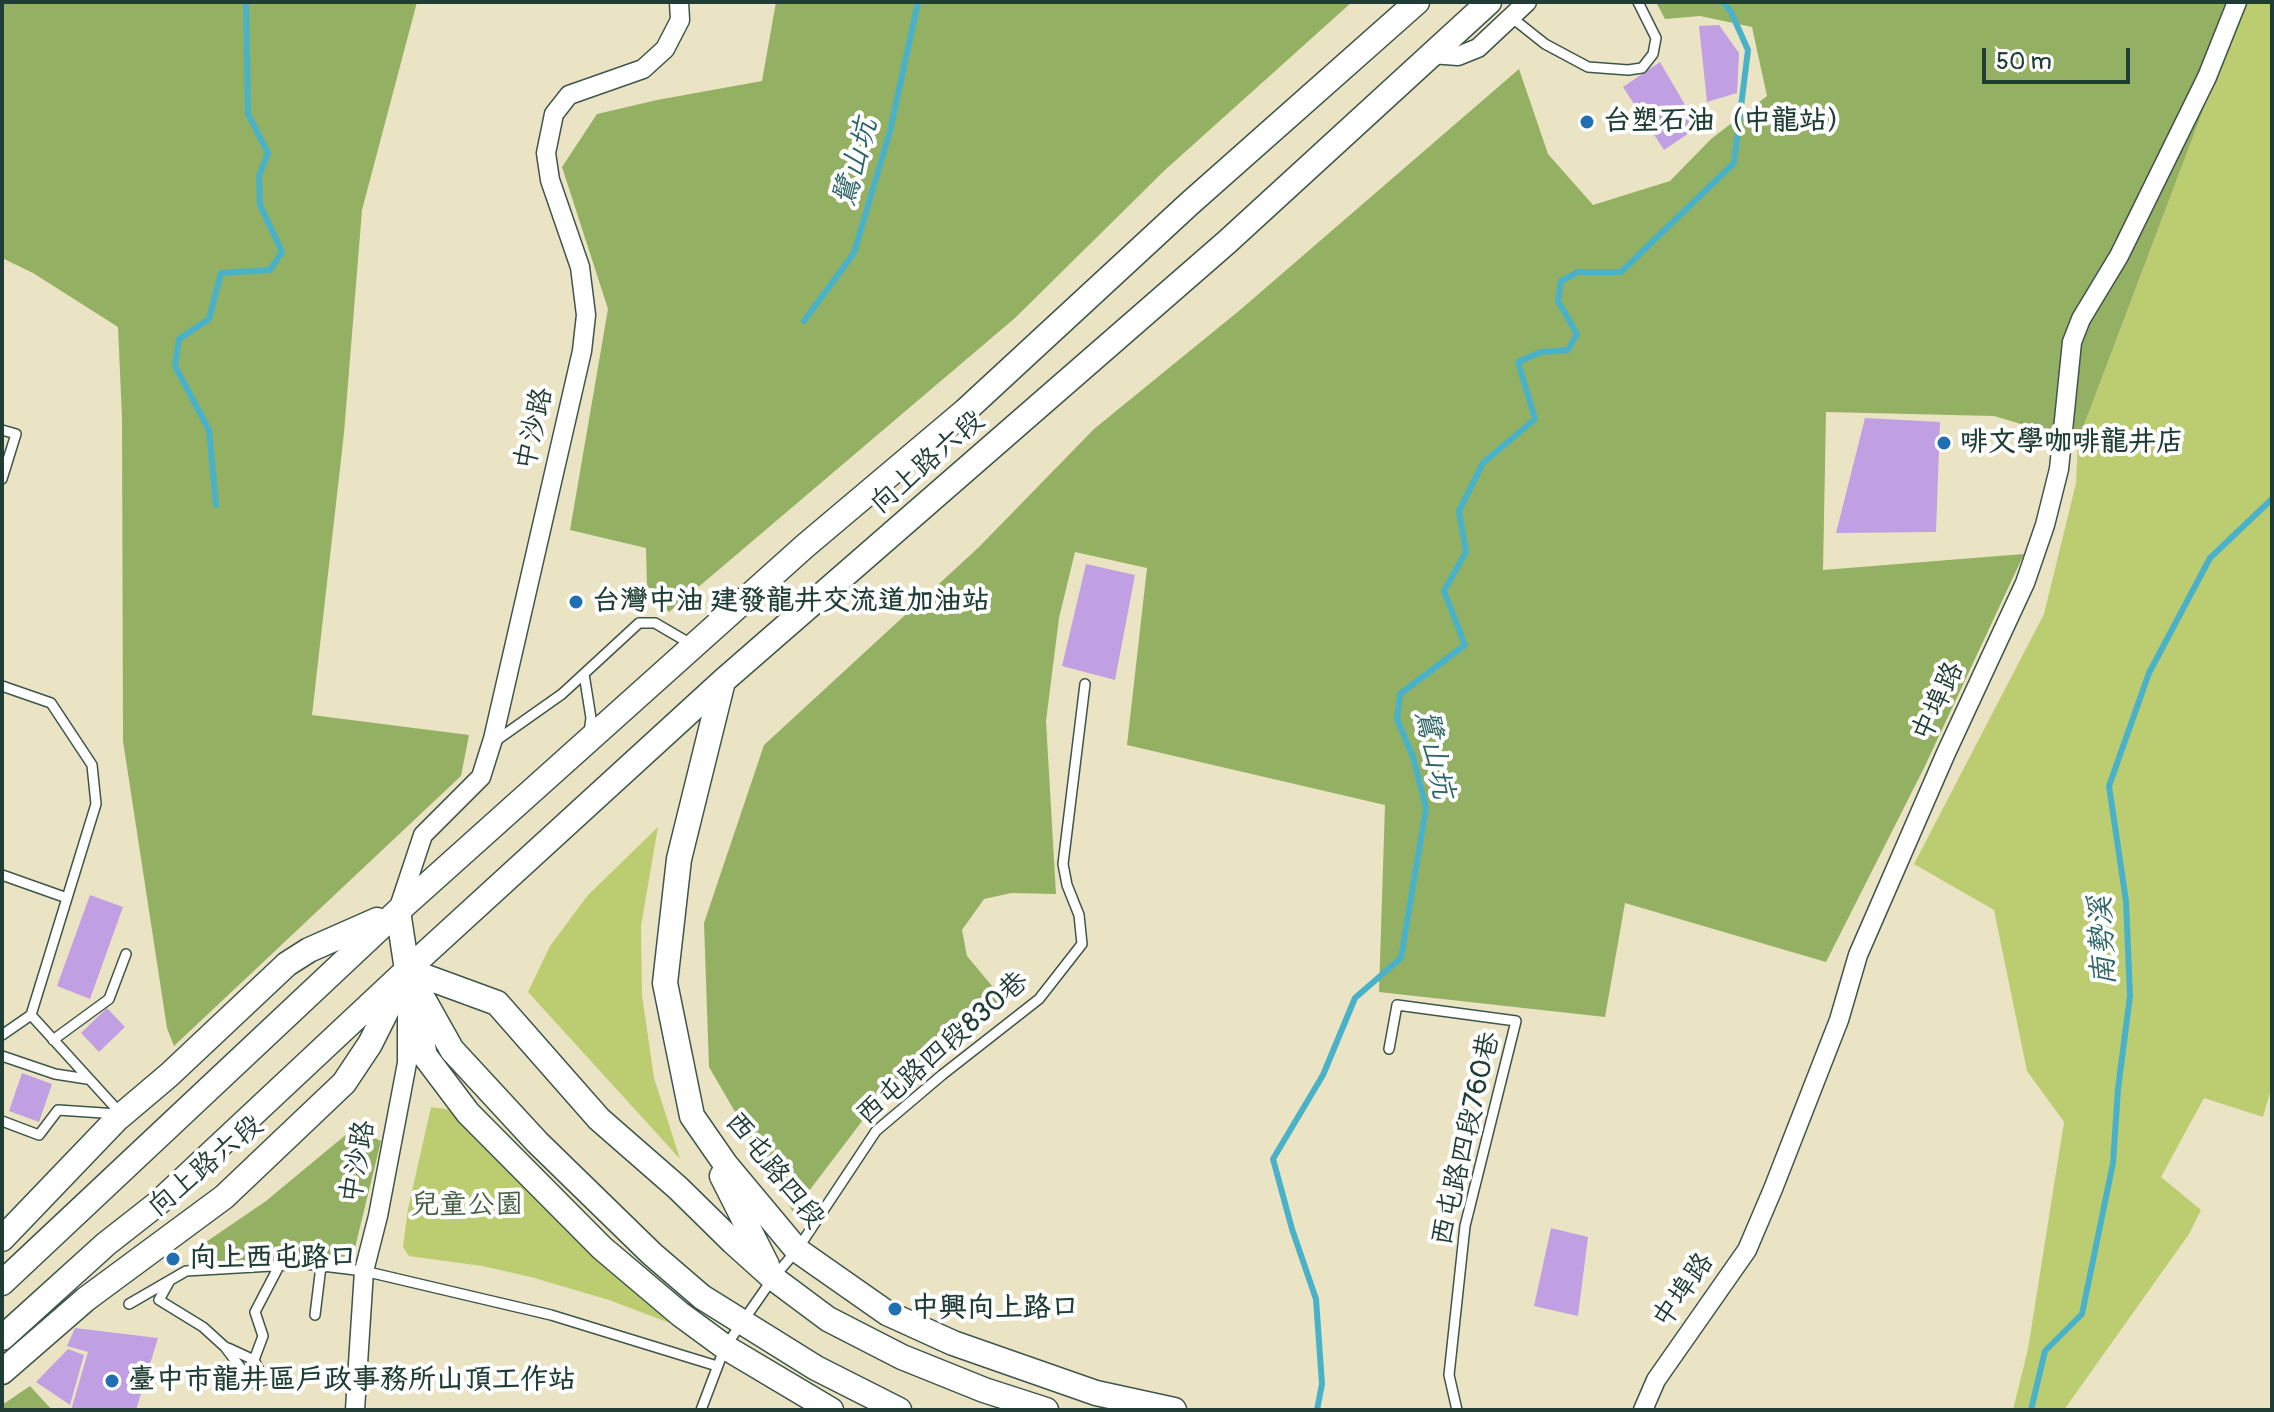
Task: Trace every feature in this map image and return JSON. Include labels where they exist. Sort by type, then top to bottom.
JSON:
[{"type":"main road","name":"向上路六段","points":[[2,1283],[398,911],[805,546],[965,411],[1189,204],[1417,2]]},
{"type":"main road","name":"向上路六段","points":[[2,1338],[106,1244],[157,1204],[723,681],[1152,308],[1489,2]]},
{"type":"main road","name":"西屯路四段","points":[[723,681],[679,859],[665,983],[692,1116],[726,1165],[797,1250],[887,1313],[953,1343],[1096,1393],[1174,1410]]},
{"type":"main road","name":"向上路六段","points":[[2,1239],[122,1115],[287,964],[309,950],[398,911]]},
{"type":"main road","points":[[398,911],[425,1056],[468,1113],[602,1248],[680,1314],[721,1356],[831,1410]]},
{"type":"main road","name":"向上路六段","points":[[2,1372],[86,1299],[224,1197],[344,1083],[370,1044],[407,970]]},
{"type":"main road","points":[[407,970],[497,1003],[599,1119],[773,1278],[828,1319],[902,1357],[984,1390],[1046,1410]]},
{"type":"main road","points":[[407,970],[452,1050],[537,1142],[652,1254],[702,1297],[816,1368],[899,1410]]},
{"type":"main road","points":[[692,1116],[773,1278]]},
{"type":"street","name":"中沙路","points":[[398,911],[423,835],[481,777],[582,351],[586,315],[580,267],[550,180],[546,153],[554,114],[569,95],[643,69],[665,49],[680,20],[679,2]]},
{"type":"street","points":[[1431,54],[1458,56],[1478,48],[1527,2]]},
{"type":"street","name":"中埠路","points":[[1643,1410],[1656,1380],[1747,1250],[1773,1189],[1839,1020],[1858,955],[1946,753],[2025,583],[2045,525],[2059,469],[2072,342],[2081,319],[2119,256],[2207,77],[2237,2]]},
{"type":"street","name":"中沙路","points":[[355,1410],[364,1271],[378,1216],[407,1063],[407,970]]},
{"type":"lane","points":[[1511,17],[1545,44],[1588,67],[1628,70],[1642,68],[1655,46],[1656,38],[1638,2]]},
{"type":"lane","points":[[2,430],[16,434],[2,479]]},
{"type":"lane","points":[[491,744],[533,717],[639,623],[655,623],[694,646]]},
{"type":"lane","points":[[584,674],[592,728],[585,744]]},
{"type":"lane","name":"西屯路四段830巷","points":[[797,1250],[876,1131],[1039,999],[1082,944],[1079,915],[1067,885],[1063,864],[1085,684]]},
{"type":"lane","points":[[2,686],[51,703],[92,765],[96,804],[31,1015],[2,1035]]},
{"type":"lane","points":[[2,875],[67,898]]},
{"type":"lane","points":[[53,1040],[109,999],[126,954]]},
{"type":"lane","name":"西屯路四段760巷","points":[[1389,1049],[1397,1005],[1516,1021],[1465,1226],[1449,1375],[1457,1410]]},
{"type":"lane","points":[[31,1015],[122,1115]]},
{"type":"lane","points":[[2,1056],[55,1074],[87,1079]]},
{"type":"lane","points":[[2,1121],[39,1135],[58,1110],[122,1115]]},
{"type":"lane","points":[[701,1410],[721,1356],[773,1278],[797,1250]]},
{"type":"lane","points":[[129,1304],[186,1271],[306,1264],[364,1271],[721,1356]]},
{"type":"lane","points":[[254,1360],[263,1336],[255,1312],[279,1266]]},
{"type":"lane","points":[[315,1315],[321,1266]]},
{"type":"lane","points":[[170,1281],[159,1300],[203,1327],[225,1347],[252,1383],[264,1380],[254,1360],[225,1347]]},
{"type":"green space","points":[[2,2],[417,2],[362,210],[344,433],[312,715],[469,735],[461,776],[174,1046],[167,1028],[123,741],[122,418],[118,327],[33,273],[2,258]]},
{"type":"green space","points":[[776,2],[1352,2],[1165,170],[1015,318],[669,612],[647,588],[646,548],[570,530],[608,309],[562,167],[597,114],[762,81]]},
{"type":"green space","points":[[1656,2],[2244,2],[2078,441],[1994,416],[1826,412],[1823,570],[2024,554],[1924,768],[1826,962],[1625,903],[1605,1017],[1379,992],[1385,805],[1127,745],[1147,568],[1075,552],[1059,618],[1046,721],[1056,894],[1011,893],[984,899],[962,930],[967,956],[1003,999],[888,1087],[793,1212],[709,1067],[704,923],[764,745],[979,547],[1094,429],[1240,310],[1519,69],[1548,154],[1593,205],[1670,181],[1711,139],[1767,96],[1752,27],[1700,16],[1665,19]]},
{"type":"green space","points":[[2244,2],[2272,2],[2272,1086],[2263,1117],[2204,1098],[2161,1177],[2201,1210],[2189,1234],[2064,1410],[2013,1410],[2028,1349],[2064,1122],[2027,1071],[1994,910],[1914,864],[2044,614],[2076,483],[2078,441]]},
{"type":"green space","points":[[658,827],[641,926],[642,995],[654,1078],[680,1159],[528,992],[550,946],[588,895]]},
{"type":"green space","name":"兒童公園","points":[[431,1107],[452,1110],[576,1240],[660,1311],[688,1330],[609,1300],[531,1277],[482,1266],[409,1256],[403,1247],[408,1209]]},
{"type":"green space","points":[[354,1128],[381,1141],[353,1256],[188,1266],[203,1244],[266,1201]]},
{"type":"green space","points":[[30,1386],[52,1410],[2,1410],[2,1405]]},
{"type":"building","points":[[1719,25],[1739,53],[1737,93],[1707,102],[1699,26]]},
{"type":"building","points":[[1660,62],[1698,127],[1664,150],[1623,87]]},
{"type":"building","points":[[1865,418],[1940,422],[1936,532],[1836,533]]},
{"type":"building","points":[[1086,564],[1135,575],[1115,680],[1062,666]]},
{"type":"building","points":[[90,895],[123,907],[90,999],[57,986]]},
{"type":"building","points":[[107,1008],[125,1027],[99,1052],[81,1033]]},
{"type":"building","points":[[22,1073],[52,1084],[39,1122],[9,1111]]},
{"type":"building","points":[[1551,1228],[1588,1237],[1578,1316],[1534,1306]]},
{"type":"building","name":"臺中市龍井區戶政事務所山頂工作站","points":[[75,1328],[158,1338],[136,1410],[71,1410],[88,1352],[67,1346]]},
{"type":"building","points":[[68,1349],[84,1355],[70,1405],[36,1382]]},
{"type":"waterway","name":"鷺山坑","points":[[216,505],[209,430],[175,366],[179,339],[209,319],[221,273],[270,270],[282,252],[260,205],[259,176],[268,153],[248,114],[246,2]]},
{"type":"waterway","name":"鷺山坑","points":[[804,321],[854,253],[890,131],[918,2]]},
{"type":"waterway","name":"鷺山坑","points":[[1317,1410],[1322,1384],[1316,1299],[1273,1159],[1323,1075],[1355,998],[1401,958],[1426,808],[1413,757],[1397,719],[1400,694],[1465,645],[1444,591],[1466,552],[1459,511],[1483,463],[1535,419],[1518,362],[1541,352],[1568,350],[1577,334],[1558,301],[1561,281],[1578,272],[1621,272],[1734,163],[1748,50],[1731,12],[1723,2]]},
{"type":"waterway","name":"南勢溪","points":[[2031,1410],[2045,1351],[2082,1314],[2113,1163],[2118,1089],[2130,996],[2126,901],[2109,786],[2149,673],[2210,558],[2272,499]]},
{"type":"place","name":"台塑石油（中龍站）","points":[[1587,122]]},
{"type":"place","name":"啡文學咖啡龍井店","points":[[1944,443]]},
{"type":"place","name":"台灣中油 建發龍井交流道加油站","points":[[576,602]]},
{"type":"place","name":"向上西屯路口","points":[[173,1259]]},
{"type":"place","name":"中興向上路口","points":[[895,1309]]},
{"type":"place","name":"臺中市龍井區戶政事務所山頂工作站","points":[[112,1381]]}]
